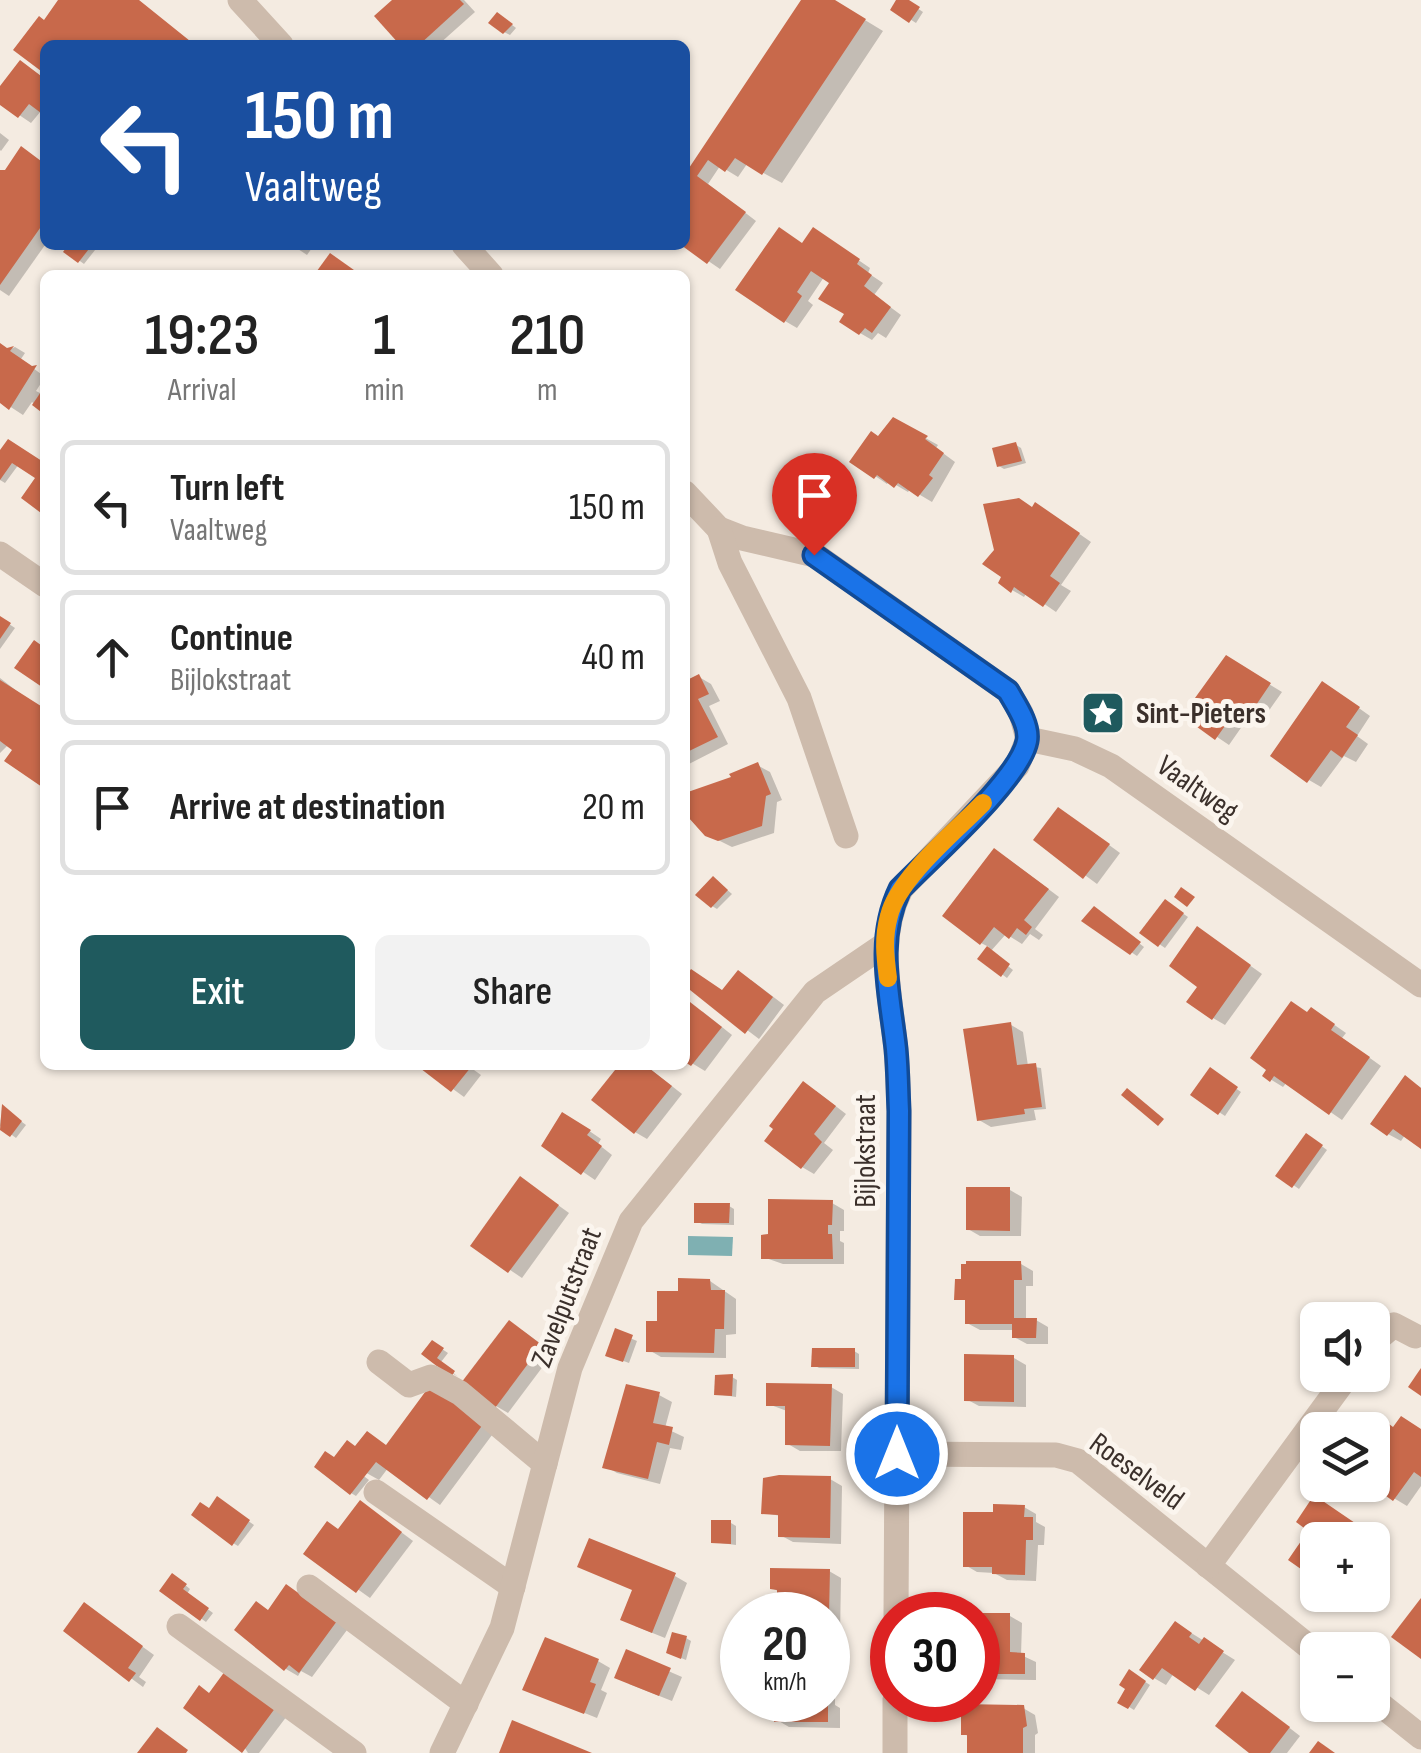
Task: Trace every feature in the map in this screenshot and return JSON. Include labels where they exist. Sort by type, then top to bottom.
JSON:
[{"type":"street","points":[[240,0],[276,40]]},
{"type":"street","points":[[468,250],[486,270]]},
{"type":"street","points":[[690,498],[719,529],[814,555],[900,614],[1008,691],[1021,713],[1028,738]]},
{"type":"street","points":[[719,529],[730,563],[799,698],[846,836]]},
{"type":"street","points":[[0,554],[40,582]]},
{"type":"street","name":"Bijlokstraat","points":[[896,1592],[899,1111],[884,945],[889,912],[900,889],[1017,766],[1028,738]]},
{"type":"street","name":"Vaaltweg","points":[[1028,738],[1076,749],[1111,766],[1421,985]]},
{"type":"street","name":"Zavelputstraat","points":[[442,1753],[502,1628],[570,1368],[631,1221],[815,992],[884,945]]},
{"type":"street","points":[[1390,1327],[1394,1324],[1415,1336]]},
{"type":"street","points":[[379,1362],[408,1385],[431,1376],[460,1392],[545,1464]]},
{"type":"street","points":[[1208,1566],[1336,1392]]},
{"type":"street","name":"Roeselveld","points":[[897,1454],[1056,1455],[1078,1461],[1300,1640]]},
{"type":"street","points":[[376,1492],[512,1587]]},
{"type":"street","points":[[309,1587],[466,1704]]},
{"type":"street","points":[[179,1626],[354,1753]]},
{"type":"street","points":[[1390,1713],[1421,1738]]},
{"type":"street","points":[[895,1722],[895,1753]]},
{"type":"water","points":[[688,1236],[733,1237],[732,1256],[688,1255]]},
{"type":"building","points":[[58,0],[139,0],[189,40],[40,40],[40,70],[13,50],[39,16],[44,20]]},
{"type":"building","points":[[392,0],[460,0],[464,4],[424,40],[396,40],[374,16]]},
{"type":"building","points":[[801,0],[835,0],[866,19],[762,175],[735,158],[725,172],[708,160],[697,176],[746,212],[707,264],[688,250],[690,166]]},
{"type":"building","points":[[896,0],[909,0],[920,7],[909,23],[890,10]]},
{"type":"building","points":[[497,12],[513,24],[503,34],[488,23]]},
{"type":"building","points":[[20,60],[40,75],[40,112],[29,104],[18,118],[0,105],[0,86]]},
{"type":"building","points":[[21,146],[40,160],[40,228],[0,285],[0,170],[5,170]]},
{"type":"building","points":[[779,227],[802,243],[813,227],[860,259],[857,264],[872,275],[864,286],[891,307],[872,333],[865,328],[859,335],[839,322],[844,314],[818,299],[829,283],[811,271],[797,292],[802,296],[784,323],[735,290]]},
{"type":"building","points":[[64,250],[88,250],[78,263]]},
{"type":"building","points":[[330,253],[354,270],[318,270]]},
{"type":"building","points":[[0,343],[7,348],[14,346],[10,351],[32,366],[37,365],[9,410],[0,403]]},
{"type":"building","points":[[40,393],[40,411],[32,405]]},
{"type":"building","points":[[893,417],[928,436],[925,439],[944,453],[929,475],[933,478],[918,497],[898,483],[894,488],[877,475],[874,479],[849,462],[871,431],[878,436]]},
{"type":"building","points":[[8,439],[40,460],[40,512],[21,498],[35,478],[12,463],[0,480],[0,450]]},
{"type":"building","points":[[1016,442],[1022,461],[997,467],[992,448]]},
{"type":"building","points":[[1019,498],[1032,507],[1035,502],[1080,533],[1050,576],[1060,583],[1043,607],[1014,587],[1011,593],[998,583],[1001,577],[982,564],[994,550],[983,504]]},
{"type":"building","points":[[0,616],[11,623],[0,639]]},
{"type":"building","points":[[34,640],[40,644],[40,686],[14,668]]},
{"type":"building","points":[[1226,655],[1271,683],[1250,714],[1239,706],[1215,740],[1182,716]]},
{"type":"building","points":[[699,674],[709,694],[698,699],[718,737],[690,751],[690,678]]},
{"type":"building","points":[[0,680],[40,705],[40,786],[4,761],[12,750],[0,741]]},
{"type":"building","points":[[1322,681],[1360,707],[1346,727],[1358,735],[1342,758],[1331,750],[1307,783],[1270,756]]},
{"type":"building","points":[[758,762],[771,794],[766,796],[762,826],[718,841],[705,836],[690,819],[690,791],[731,777],[729,774]]},
{"type":"building","points":[[1058,807],[1110,844],[1083,879],[1033,840]]},
{"type":"building","points":[[994,848],[1049,889],[1024,920],[1032,927],[1026,935],[1017,928],[1009,939],[994,927],[980,945],[942,916]]},
{"type":"building","points":[[713,876],[728,890],[711,908],[695,895]]},
{"type":"building","points":[[1181,887],[1195,897],[1187,907],[1174,897]]},
{"type":"building","points":[[1165,899],[1184,913],[1158,947],[1139,933]]},
{"type":"building","points":[[1094,906],[1141,942],[1130,955],[1081,921]]},
{"type":"building","points":[[1197,926],[1251,965],[1212,1020],[1186,1002],[1197,987],[1169,966]]},
{"type":"building","points":[[987,946],[1010,964],[1001,977],[977,959]]},
{"type":"building","points":[[690,970],[722,990],[738,970],[773,997],[745,1034],[690,990]]},
{"type":"building","points":[[1291,1001],[1307,1012],[1311,1007],[1335,1024],[1331,1030],[1370,1057],[1329,1115],[1274,1076],[1270,1082],[1262,1076],[1266,1070],[1250,1058]]},
{"type":"building","points":[[690,1002],[722,1027],[690,1065]]},
{"type":"building","points":[[1011,1022],[1017,1065],[1036,1063],[1042,1107],[1024,1109],[1025,1114],[977,1121],[963,1029]]},
{"type":"building","points":[[1210,1067],[1238,1087],[1218,1115],[1190,1095]]},
{"type":"building","points":[[422,1070],[469,1070],[451,1092]]},
{"type":"building","points":[[615,1070],[651,1070],[672,1086],[634,1134],[591,1100]]},
{"type":"building","points":[[1405,1075],[1421,1088],[1421,1149],[1393,1129],[1387,1136],[1370,1124]]},
{"type":"building","points":[[803,1081],[836,1106],[814,1134],[822,1142],[801,1169],[764,1141],[773,1129],[769,1126]]},
{"type":"building","points":[[1127,1088],[1164,1119],[1158,1126],[1121,1095]]},
{"type":"building","points":[[2,1104],[22,1121],[10,1137],[0,1130]]},
{"type":"building","points":[[562,1112],[591,1130],[587,1135],[602,1146],[581,1175],[541,1146]]},
{"type":"building","points":[[1306,1133],[1323,1145],[1292,1188],[1275,1176]]},
{"type":"building","points":[[520,1176],[559,1205],[508,1273],[470,1246]]},
{"type":"building","points":[[966,1187],[1010,1187],[1010,1231],[966,1230]]},
{"type":"building","points":[[768,1199],[833,1200],[828,1234],[832,1234],[833,1259],[761,1259],[761,1235],[768,1234]]},
{"type":"building","points":[[694,1203],[730,1203],[729,1223],[694,1223]]},
{"type":"building","points":[[1021,1261],[1022,1280],[1014,1280],[1014,1318],[1037,1318],[1036,1338],[1012,1338],[1012,1324],[965,1324],[965,1300],[954,1300],[955,1279],[961,1279],[961,1264]]},
{"type":"building","points":[[678,1278],[710,1279],[711,1290],[725,1290],[724,1329],[715,1329],[714,1353],[646,1352],[646,1321],[657,1321],[657,1291],[678,1291]]},
{"type":"building","points":[[509,1320],[542,1345],[495,1408],[461,1383]]},
{"type":"building","points":[[615,1328],[633,1335],[623,1362],[605,1356]]},
{"type":"building","points":[[432,1340],[444,1348],[437,1358],[455,1371],[451,1377],[421,1354]]},
{"type":"building","points":[[812,1348],[855,1348],[855,1367],[811,1367]]},
{"type":"building","points":[[964,1354],[1014,1355],[1014,1402],[964,1401]]},
{"type":"building","points":[[1421,1368],[1421,1396],[1408,1387]]},
{"type":"building","points":[[733,1374],[732,1396],[714,1395],[715,1375]]},
{"type":"building","points":[[766,1383],[832,1384],[830,1446],[785,1445],[785,1406],[766,1406]]},
{"type":"building","points":[[431,1384],[484,1423],[427,1500],[376,1462],[350,1495],[314,1467],[325,1451],[334,1457],[347,1440],[355,1446],[367,1431],[386,1445]]},
{"type":"building","points":[[626,1384],[660,1392],[653,1423],[673,1427],[669,1445],[657,1442],[648,1479],[602,1468]]},
{"type":"building","points":[[1401,1416],[1421,1429],[1421,1477],[1414,1472],[1393,1501],[1390,1425],[1393,1427]]},
{"type":"building","points":[[831,1476],[830,1538],[778,1537],[778,1515],[761,1514],[763,1478]]},
{"type":"building","points":[[217,1496],[250,1520],[232,1546],[191,1515],[200,1502],[209,1508]]},
{"type":"building","points":[[360,1500],[402,1532],[356,1593],[303,1554],[327,1521],[338,1529]]},
{"type":"building","points":[[1309,1502],[1324,1502],[1354,1522],[1300,1525],[1296,1522]]},
{"type":"building","points":[[993,1504],[1025,1505],[1024,1517],[1033,1517],[1033,1540],[1026,1540],[1025,1575],[992,1574],[992,1567],[963,1567],[963,1512],[993,1512]]},
{"type":"building","points":[[711,1520],[731,1520],[731,1544],[711,1543]]},
{"type":"building","points":[[589,1538],[676,1573],[652,1633],[620,1620],[632,1590],[577,1567]]},
{"type":"building","points":[[1300,1543],[1300,1568],[1288,1560]]},
{"type":"building","points":[[770,1568],[830,1569],[830,1592],[770,1589]]},
{"type":"building","points":[[172,1573],[187,1584],[183,1589],[209,1608],[200,1621],[159,1591]]},
{"type":"building","points":[[286,1584],[337,1621],[299,1673],[289,1665],[284,1671],[234,1630],[256,1601],[268,1610]]},
{"type":"building","points":[[1421,1598],[1421,1659],[1391,1637]]},
{"type":"building","points":[[84,1602],[143,1646],[128,1668],[136,1673],[129,1682],[63,1631]]},
{"type":"building","points":[[1000,1613],[1010,1613],[1010,1652],[1025,1653],[1025,1674],[1000,1674]]},
{"type":"building","points":[[1175,1621],[1192,1633],[1189,1637],[1199,1644],[1204,1637],[1224,1651],[1195,1691],[1162,1668],[1153,1680],[1139,1670]]},
{"type":"building","points":[[672,1632],[687,1636],[681,1659],[666,1653]]},
{"type":"building","points":[[545,1637],[599,1659],[590,1682],[596,1684],[584,1714],[522,1690]]},
{"type":"building","points":[[626,1649],[671,1668],[659,1696],[614,1678]]},
{"type":"building","points":[[228,1667],[279,1703],[242,1753],[183,1708],[199,1685],[209,1693]]},
{"type":"building","points":[[1129,1669],[1146,1681],[1128,1709],[1117,1703],[1125,1689],[1119,1685]]},
{"type":"building","points":[[1242,1691],[1290,1727],[1270,1753],[1249,1753],[1215,1726]]},
{"type":"building","points":[[1000,1705],[1024,1705],[1027,1726],[1023,1728],[1023,1753],[967,1753],[967,1735],[961,1735],[961,1722],[1000,1722]]},
{"type":"building","points":[[512,1720],[592,1753],[499,1753]]},
{"type":"building","points":[[157,1727],[188,1750],[186,1753],[137,1753]]},
{"type":"building","points":[[1318,1741],[1335,1753],[1309,1753]]},
{"type":"slow traffic","points":[[888,978],[884,945],[889,912],[900,889],[983,803]]},
{"type":"place","name":"Sint-Pieters","points":[[1103,713]]},
{"type":"route","points":[[814,555],[1008,691],[1021,713],[1028,738],[1017,766],[900,889],[889,912],[884,945],[899,1111],[897,1454]]}]
